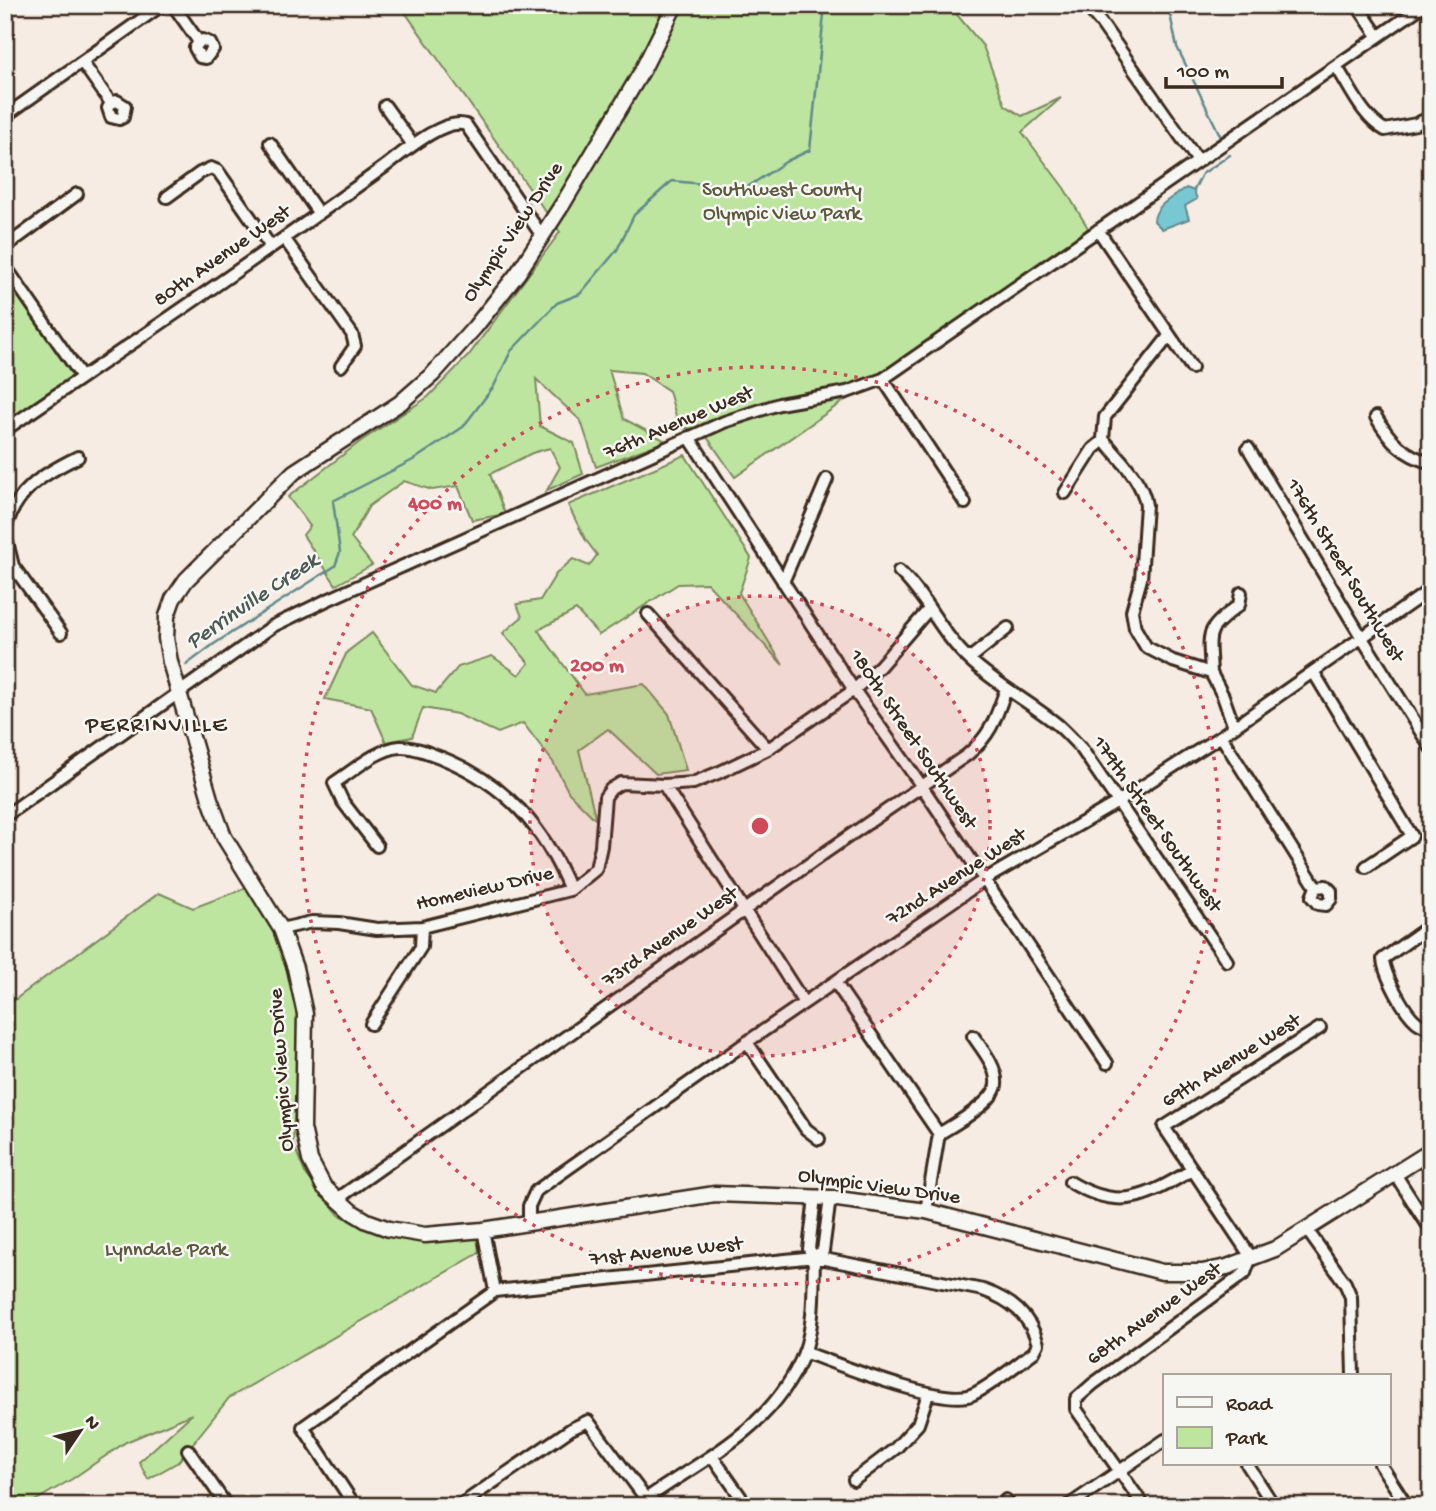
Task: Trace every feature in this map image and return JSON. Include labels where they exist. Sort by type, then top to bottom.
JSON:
[{"type":"main road","name":"Olympic View Drive","points":[[675,5],[630,93],[509,286],[433,374],[378,419],[314,456],[294,471],[183,584],[171,604],[166,632],[169,654],[210,799],[225,837],[281,929],[295,968],[305,1014],[303,1102],[306,1146],[316,1174],[336,1200],[367,1221],[389,1229],[425,1235],[483,1230],[715,1194],[822,1197],[926,1211],[1162,1272],[1202,1272],[1227,1267],[1275,1249],[1431,1151]]},
{"type":"street","points":[[5,116],[162,5]]},
{"type":"street","points":[[173,5],[199,42]]},
{"type":"street","points":[[1086,5],[1198,161]]},
{"type":"street","points":[[1357,5],[1378,36]]},
{"type":"street","name":"76th Avenue West","points":[[5,816],[273,626],[689,438],[769,407],[847,392],[883,379],[1424,5]]},
{"type":"street","points":[[82,62],[111,103]]},
{"type":"street","points":[[1336,66],[1368,116],[1385,130],[1416,124],[1431,117]]},
{"type":"street","points":[[385,106],[413,145]]},
{"type":"street","name":"80th Avenue West","points":[[5,430],[319,214],[413,145],[457,122],[464,124],[542,236]]},
{"type":"street","points":[[270,143],[319,214]]},
{"type":"street","points":[[167,197],[200,173],[211,168],[218,171],[271,247]]},
{"type":"street","points":[[5,247],[77,194]]},
{"type":"street","points":[[1098,230],[1192,368]]},
{"type":"street","points":[[284,238],[352,334],[355,346],[341,366]]},
{"type":"street","points":[[5,266],[82,377]]},
{"type":"street","points":[[1169,336],[1105,417],[1104,440],[1145,494],[1141,579],[1132,611],[1135,628],[1146,648],[1173,661],[1211,673]]},
{"type":"street","points":[[883,379],[965,503]]},
{"type":"street","points":[[1376,416],[1389,439],[1401,450],[1416,459],[1431,463]]},
{"type":"street","name":"180th Street Southwest","points":[[689,438],[854,690],[921,785],[1107,1063]]},
{"type":"street","points":[[1065,493],[1093,449],[1104,440]]},
{"type":"street","name":"176th Street Southwest","points":[[1248,448],[1431,748]]},
{"type":"street","points":[[61,633],[9,569],[5,533],[9,512],[19,496],[55,468],[78,457]]},
{"type":"street","points":[[783,582],[827,479]]},
{"type":"street","name":"179th Street Southwest","points":[[899,571],[911,582],[946,634],[969,659],[1066,733],[1081,748],[1227,961]]},
{"type":"street","name":"72nd Avenue West","points":[[530,1221],[529,1206],[536,1191],[747,1042],[984,880],[1118,802],[1221,736],[1431,589]]},
{"type":"street","points":[[1234,727],[1211,673],[1210,635],[1214,625],[1239,605],[1241,593]]},
{"type":"street","points":[[804,1003],[664,785],[693,783],[768,749],[854,690],[880,666],[929,609]]},
{"type":"street","points":[[648,614],[768,749]]},
{"type":"street","points":[[969,659],[1008,628]]},
{"type":"street","points":[[1314,673],[1412,836],[1366,867]]},
{"type":"street","name":"73rd Avenue West","points":[[336,1200],[981,743],[992,728],[1006,689]]},
{"type":"street","points":[[1221,736],[1316,887]]},
{"type":"street","points":[[377,846],[343,802],[334,783],[377,755],[400,747],[431,754],[471,770],[501,792],[536,827],[558,859],[570,890]]},
{"type":"street","name":"Homeview Drive","points":[[281,929],[312,922],[377,929],[422,928],[570,890],[596,869],[601,846],[605,797],[611,789],[621,783],[664,785]]},
{"type":"street","points":[[1431,925],[1383,960],[1384,969],[1396,993],[1417,1023],[1431,1025]]},
{"type":"street","points":[[371,1024],[421,947],[422,928]]},
{"type":"street","points":[[835,982],[939,1134],[926,1211]]},
{"type":"street","name":"69th Avenue West","points":[[1192,1170],[1164,1127],[1320,1028]]},
{"type":"street","points":[[939,1134],[972,1112],[991,1095],[996,1085],[988,1058],[973,1036]]},
{"type":"street","points":[[747,1042],[806,1129],[819,1139]]},
{"type":"street","points":[[1070,1182],[1089,1194],[1115,1199],[1136,1198],[1155,1192],[1192,1170],[1251,1257]]},
{"type":"street","points":[[1395,1174],[1431,1230]]},
{"type":"street","points":[[636,1506],[744,1433],[767,1413],[782,1392],[804,1352],[812,1318],[814,1257],[809,1249],[822,1197]]},
{"type":"street","points":[[483,1230],[495,1291]]},
{"type":"street","points":[[1307,1230],[1345,1283],[1351,1297],[1353,1374]]},
{"type":"street","name":"71st Avenue West","points":[[355,1506],[303,1427],[495,1291],[814,1257],[984,1290],[1003,1297],[1021,1311],[1034,1329],[1038,1344],[1034,1352],[974,1394],[958,1398],[928,1394]]},
{"type":"street","name":"68th Avenue West","points":[[1120,1470],[1076,1409],[1076,1399],[1245,1273],[1251,1257]]},
{"type":"street","points":[[804,1352],[928,1394],[918,1423],[896,1448],[854,1480]]},
{"type":"street","points":[[459,1506],[571,1429],[587,1421],[646,1499]]},
{"type":"street","points":[[1068,1506],[1163,1441]]},
{"type":"street","points":[[188,1450],[227,1506]]},
{"type":"street","points":[[712,1456],[747,1506]]},
{"type":"street","points":[[1248,1466],[1274,1506]]},
{"type":"street","points":[[1381,1466],[1407,1506]]},
{"type":"street","points":[[1120,1470],[1144,1506]]},
{"type":"green space","name":"Southwest County Olympic View Park","points":[[400,5],[949,5],[983,46],[1005,105],[1022,116],[1061,98],[1022,132],[1064,188],[1088,228],[735,477],[702,430],[679,427],[669,391],[642,373],[609,370],[624,419],[666,441],[596,467],[581,421],[536,379],[540,426],[574,443],[583,474],[547,490],[560,467],[550,448],[532,453],[490,474],[505,514],[472,520],[458,486],[432,490],[404,481],[369,506],[351,538],[372,565],[336,585],[303,535],[310,526],[288,497],[361,441],[428,397],[469,355],[560,232]]},
{"type":"green space","points":[[5,276],[76,378],[5,424]]},
{"type":"green space","points":[[685,455],[751,558],[739,593],[783,665],[707,583],[678,584],[599,635],[576,610],[538,630],[585,694],[644,684],[669,714],[686,770],[656,774],[608,729],[579,750],[596,820],[569,793],[553,762],[523,723],[498,733],[457,714],[423,708],[412,737],[386,742],[371,708],[325,699],[347,652],[372,633],[412,685],[436,693],[458,667],[492,656],[519,675],[529,663],[503,633],[522,617],[517,604],[540,600],[556,574],[573,559],[589,566],[597,555],[585,539],[568,505]]},
{"type":"green space","name":"Lynndale Park","points":[[246,888],[271,923],[292,981],[297,1007],[293,1143],[305,1173],[339,1215],[390,1236],[413,1241],[477,1236],[479,1253],[229,1398],[178,1462],[148,1479],[139,1462],[192,1414],[126,1442],[26,1506],[5,1506],[5,1007],[159,893],[193,908]]},
{"type":"water","points":[[1186,188],[1194,191],[1197,199],[1185,206],[1189,219],[1162,229],[1154,221],[1155,215],[1166,202]]},
{"type":"waterway","name":"Perrinville Creek","points":[[186,665],[335,566],[340,552],[333,501],[415,459],[463,427],[494,386],[511,351],[557,303],[580,294],[617,250],[634,215],[672,181],[746,188],[787,161],[810,150],[824,14],[829,5]]},
{"type":"waterway","points":[[1168,5],[1177,47],[1220,135]]},
{"type":"waterway","points":[[1194,190],[1202,174],[1230,155]]},
{"type":"district","name":"PERRINVILLE","points":[[157,726]]}]
